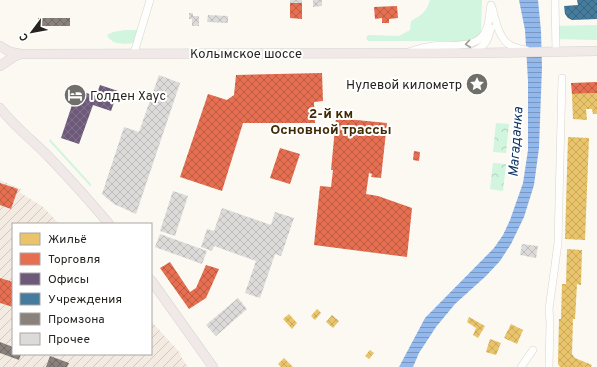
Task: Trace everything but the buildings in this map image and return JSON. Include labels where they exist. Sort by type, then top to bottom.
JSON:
[{"type":"main road","name":"Колымское шоссе","points":[[0,46],[10,52],[21,54],[471,53],[513,49],[534,52],[597,52]]},
{"type":"main road","name":"Колымское шоссе","points":[[0,66],[15,56],[21,54]]},
{"type":"main road","points":[[0,108],[15,126],[59,167],[108,223]]},
{"type":"main road","points":[[0,118],[15,126]]},
{"type":"main road","points":[[152,281],[213,367]]},
{"type":"street","points":[[134,53],[150,0]]},
{"type":"street","points":[[554,52],[555,0]]},
{"type":"street","points":[[491,3],[498,28],[505,40],[513,49]]},
{"type":"street","points":[[398,53],[433,46],[470,44],[476,42],[482,37],[487,29],[491,3]]},
{"type":"street","points":[[471,53],[482,47],[488,39],[492,23],[491,3]]},
{"type":"street","points":[[549,367],[549,309],[558,243],[562,78]]},
{"type":"street","points":[[521,367],[533,350]]},
{"type":"shaded area","points":[[0,180],[21,189],[19,192],[43,207],[58,223],[12,223],[12,355],[152,355],[152,322],[181,354],[180,355],[188,367],[0,367]]},
{"type":"green space","points":[[430,0],[482,0],[480,35],[474,41],[368,41],[366,38],[368,35],[399,36],[410,30],[411,21],[423,13]]},
{"type":"green space","points":[[597,25],[597,40],[556,39],[556,26]]},
{"type":"green space","points":[[138,30],[142,33],[143,38],[141,42],[125,44],[117,43],[110,40],[107,35],[113,32]]},
{"type":"green space","points":[[496,123],[509,124],[506,153],[493,152]]},
{"type":"green space","points":[[50,139],[91,184],[91,187],[49,141]]},
{"type":"green space","points":[[493,163],[506,164],[503,191],[490,189]]},
{"type":"water","points":[[519,0],[538,0],[542,67],[539,148],[534,185],[524,217],[511,244],[500,261],[455,304],[436,327],[419,353],[413,367],[399,367],[425,318],[494,248],[503,235],[523,183],[528,150],[528,81],[525,30]]},
{"type":"place","name":"Нулевой километр","points":[[477,84]]},
{"type":"place","name":"Голден Хаус","points":[[75,95]]},
{"type":"district","name":"2-й км Основной трассы","points":[[331,122]]},
{"type":"water label","name":"Магаданка","points":[[515,142]]}]
